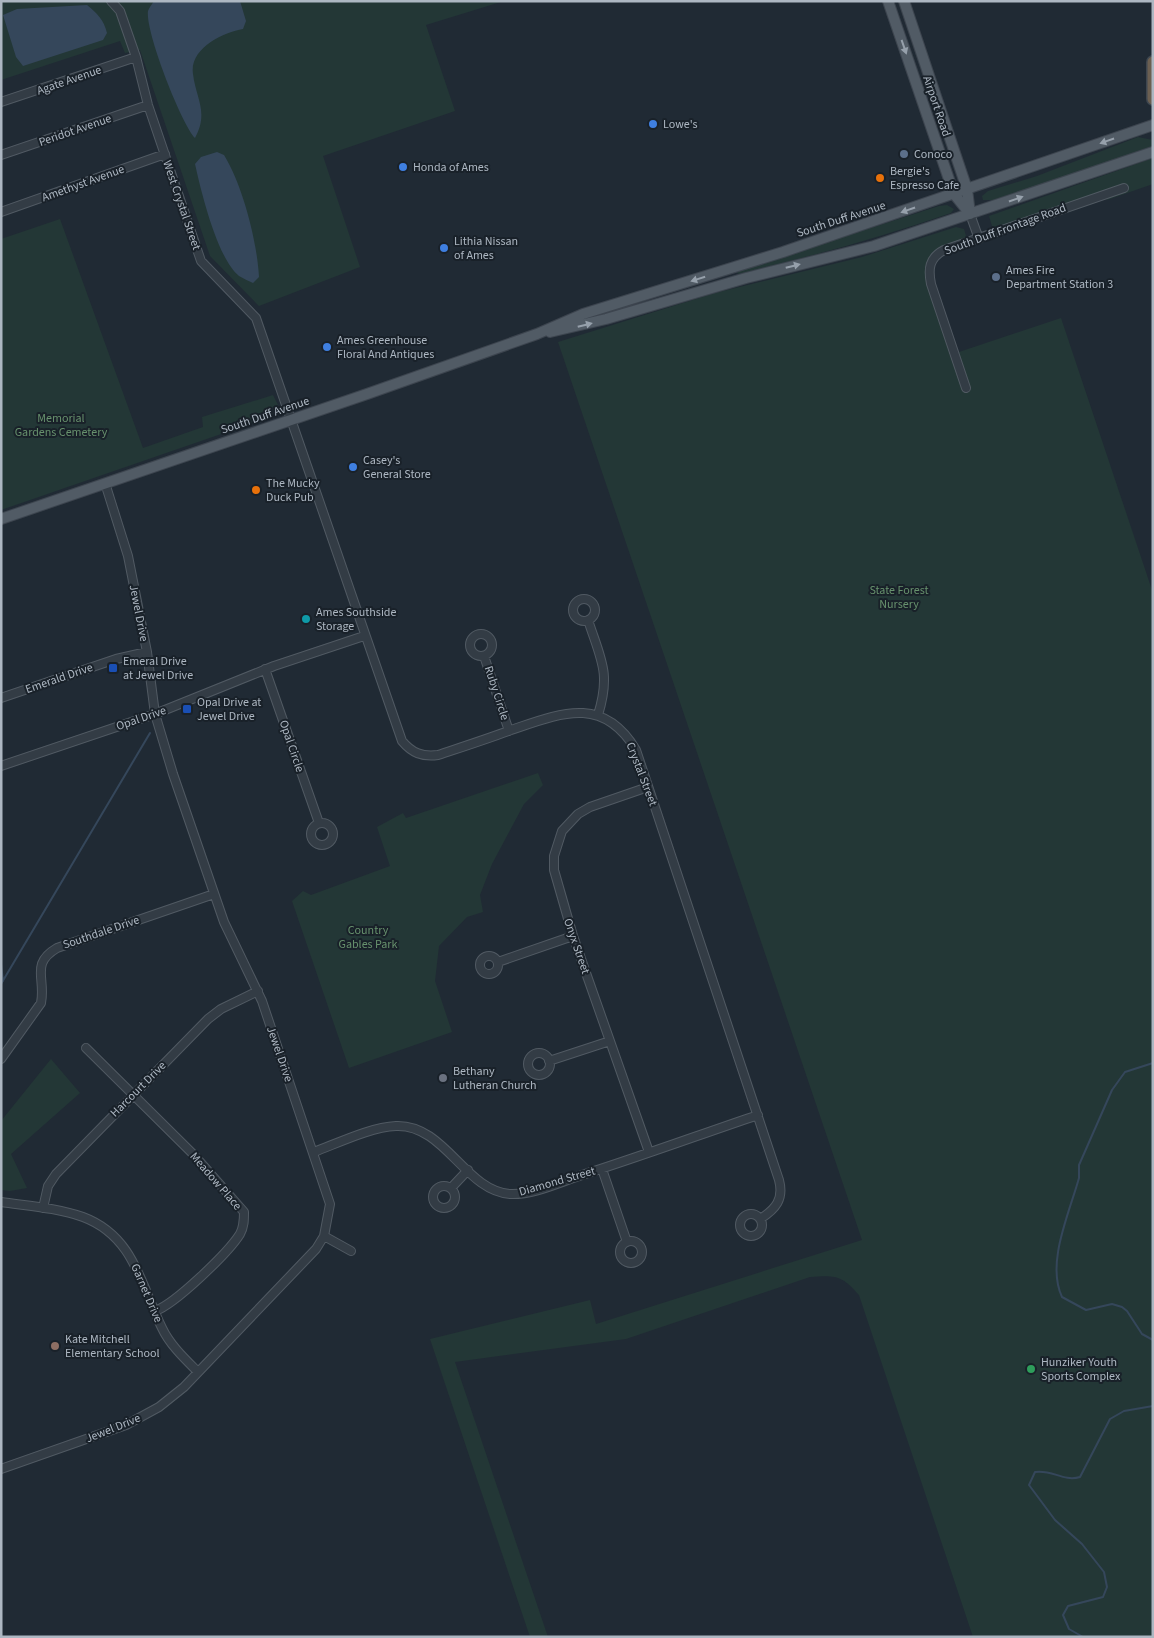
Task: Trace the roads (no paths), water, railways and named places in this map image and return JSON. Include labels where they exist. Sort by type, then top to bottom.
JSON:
[{"type":"highway","points":[[1153,62],[1153,100]]},
{"type":"main road","name":"Airport Road","points":[[888,1],[954,194],[970,214]]},
{"type":"main road","name":"Airport Road","points":[[904,1],[967,190],[970,214]]},
{"type":"main road","name":"South Duff Avenue","points":[[1,519],[537,334],[583,314],[744,264],[967,190],[1153,125]]},
{"type":"main road","name":"South Duff Avenue","points":[[537,334],[606,319],[746,278],[874,246],[1153,152]]},
{"type":"street","name":"West Crystal Street","points":[[111,1],[120,11],[136,57],[148,105],[201,261],[256,318],[290,419]]},
{"type":"street","name":"Agate Avenue","points":[[1,102],[136,57]]},
{"type":"street","name":"Peridot Avenue","points":[[1,154],[148,105]]},
{"type":"street","name":"Amethyst Avenue","points":[[1,212],[164,154]]},
{"type":"street","name":"South Duff Frontage Road","points":[[966,388],[929,270],[931,262],[938,253],[1124,188]]},
{"type":"street","name":"Airport Road","points":[[970,214],[978,239]]},
{"type":"street","name":"Crystal Street","points":[[290,419],[397,731],[402,741],[414,753],[423,756],[438,755],[563,713],[579,712],[598,715],[618,726],[628,736],[636,750],[781,1189],[781,1197],[776,1208],[760,1219]]},
{"type":"street","name":"Jewel Drive","points":[[1,1469],[126,1425],[171,1398],[305,1262],[324,1236],[330,1204],[258,991],[224,922],[214,894],[155,714],[147,652],[128,556],[105,483]]},
{"type":"street","points":[[588,620],[606,677],[604,696],[598,715]]},
{"type":"street","name":"Opal Drive","points":[[1,766],[155,714],[266,669],[364,636]]},
{"type":"street","name":"Emerald Drive","points":[[1,698],[116,659],[147,652]]},
{"type":"street","name":"Ruby Circle","points":[[484,656],[509,731]]},
{"type":"street","name":"Opal Circle","points":[[266,669],[319,823]]},
{"type":"street","name":"Onyx Street","points":[[648,787],[590,807],[578,814],[562,831],[554,856],[554,870],[573,936],[649,1152]]},
{"type":"street","name":"Southdale Drive","points":[[1,1059],[41,1003],[43,992],[40,966],[46,955],[57,948],[214,894]]},
{"type":"street","points":[[498,962],[573,936]]},
{"type":"street","name":"Harcourt Drive","points":[[44,1208],[48,1186],[56,1174],[132,1094],[208,1019],[221,1009],[258,991]]},
{"type":"street","points":[[549,1060],[610,1040]]},
{"type":"street","points":[[86,1048],[132,1094]]},
{"type":"street","name":"Meadow Place","points":[[132,1094],[194,1155],[244,1212],[244,1223],[233,1243],[181,1294],[164,1308],[155,1311]]},
{"type":"street","name":"Diamond Street","points":[[314,1152],[384,1128],[409,1126],[432,1137],[468,1170],[497,1192],[509,1194],[533,1191],[758,1115]]},
{"type":"street","points":[[602,1169],[627,1242]]},
{"type":"street","points":[[451,1188],[468,1170]]},
{"type":"street","name":"Garnet Drive","points":[[1,1202],[44,1208],[84,1218],[99,1225],[112,1235],[129,1252],[141,1274],[167,1337],[198,1372]]},
{"type":"street","points":[[324,1236],[351,1251]]},
{"type":"water","points":[[154,1],[240,1],[246,21],[243,29],[217,38],[209,43],[196,57],[193,65],[193,74],[200,106],[201,121],[195,138],[181,115],[152,37],[148,11]]},
{"type":"water","points":[[87,5],[104,24],[107,33],[103,40],[23,66],[16,57],[3,15],[17,9]]},
{"type":"water","points":[[217,152],[224,155],[231,168],[248,214],[258,263],[259,277],[253,283],[239,276],[231,267],[217,240],[206,207],[195,164],[201,157]]},
{"type":"waterway","points":[[1,984],[150,733]]},
{"type":"waterway","points":[[1,964],[3,981]]},
{"type":"waterway","points":[[1153,1063],[1125,1072],[1112,1090],[1079,1165],[1079,1178],[1061,1238],[1056,1269],[1062,1297],[1086,1310],[1112,1304],[1122,1307],[1127,1311],[1142,1334],[1153,1340]]},
{"type":"waterway","points":[[1083,1637],[1069,1629],[1063,1615],[1068,1606],[1103,1597],[1107,1587],[1104,1572],[1082,1544],[1055,1520],[1029,1485],[1035,1472],[1047,1472],[1068,1478],[1080,1477],[1110,1419],[1124,1411],[1153,1406]]},
{"type":"place","name":"Lowe's","points":[[653,124]]},
{"type":"place","name":"Conoco","points":[[904,154]]},
{"type":"place","name":"Honda of Ames","points":[[403,167]]},
{"type":"place","name":"Bergie's Espresso Cafe","points":[[880,178]]},
{"type":"place","name":"Lithia Nissan of Ames","points":[[444,248]]},
{"type":"place","name":"Ames Fire Department Station 3","points":[[996,277]]},
{"type":"place","name":"Ames Greenhouse Floral And Antiques","points":[[327,347]]},
{"type":"place","name":"Casey's General Store","points":[[353,467]]},
{"type":"place","name":"The Mucky Duck Pub","points":[[256,490]]},
{"type":"place","name":"Ames Southside Storage","points":[[306,619]]},
{"type":"place","name":"Emeral Drive at Jewel Drive","points":[[113,668]]},
{"type":"place","name":"Opal Drive at Jewel Drive","points":[[187,709]]},
{"type":"place","name":"Bethany Lutheran Church","points":[[443,1078]]},
{"type":"place","name":"Kate Mitchell Elementary School","points":[[55,1346]]},
{"type":"place","name":"Hunziker Youth Sports Complex","points":[[1031,1369]]},
{"type":"park label","name":"Memorial Gardens Cemetery","points":[[61,425]]},
{"type":"park label","name":"State Forest Nursery","points":[[899,597]]},
{"type":"park label","name":"Country Gables Park","points":[[368,937]]}]
